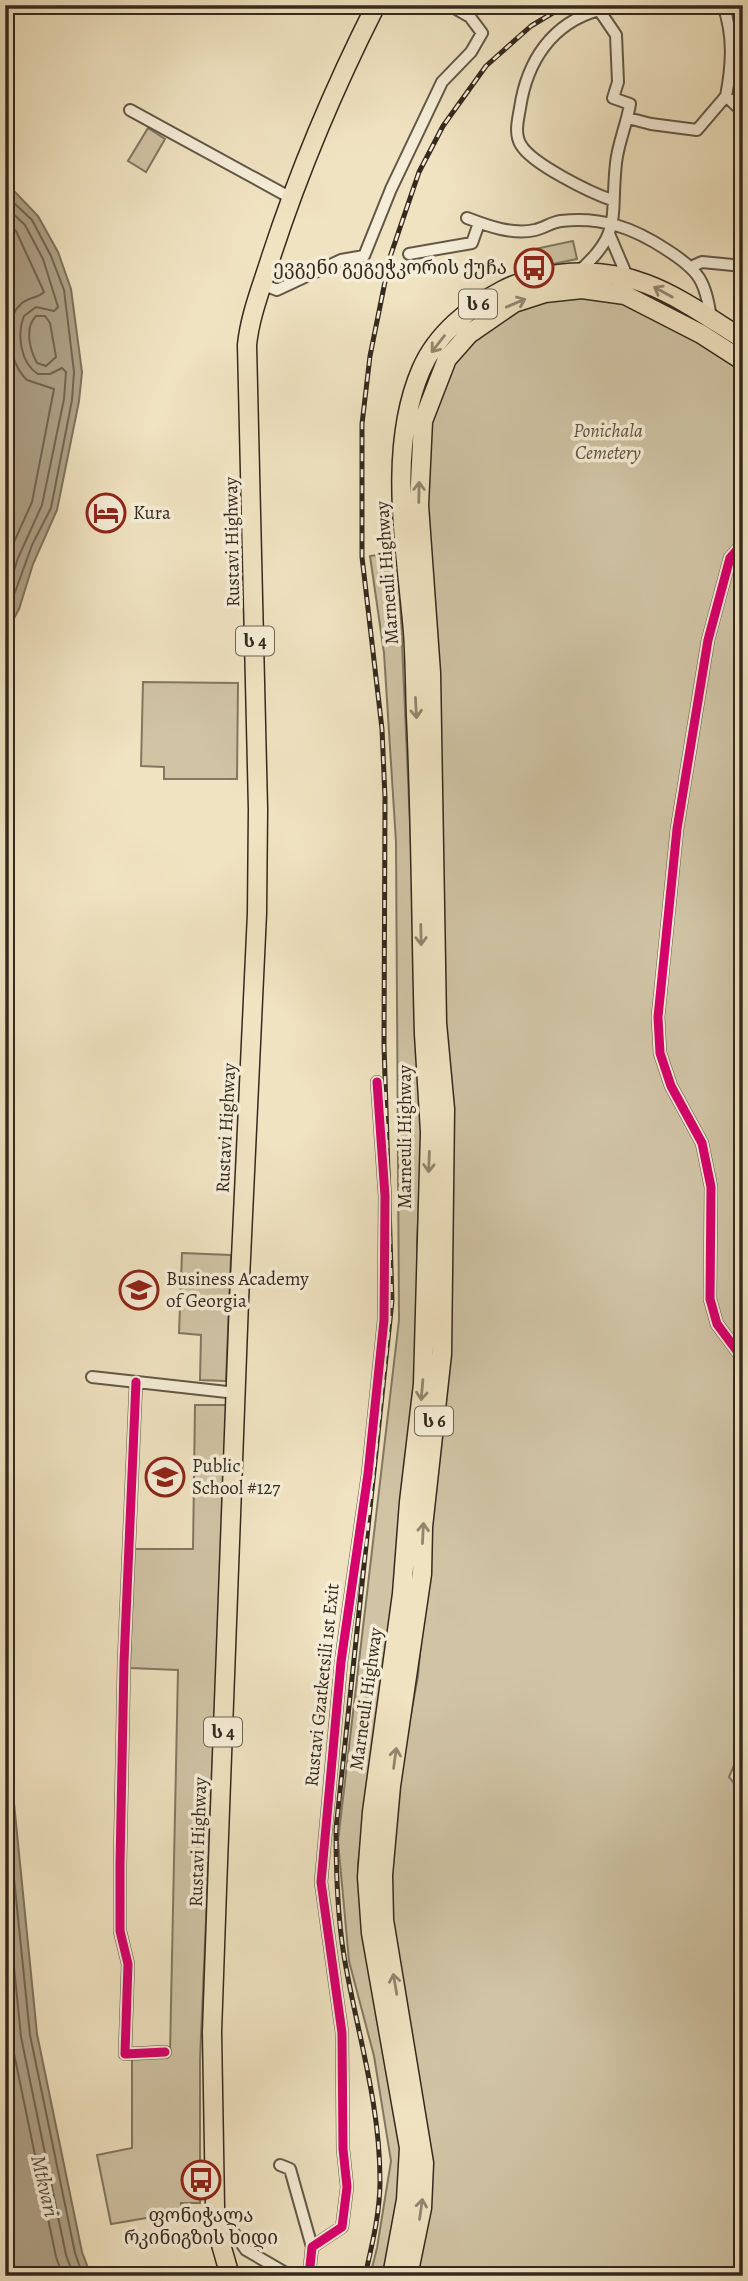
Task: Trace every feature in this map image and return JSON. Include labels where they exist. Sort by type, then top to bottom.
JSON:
[{"type":"highway","name":"Rustavi Highway","points":[[230,2276],[218,2234],[215,2207],[212,2162],[212,2022],[258,843],[247,345],[262,284],[291,198],[332,98],[376,5]]},
{"type":"highway","name":"Marneuli Highway","points":[[422,653],[403,474],[410,405],[421,371],[439,340],[483,301],[515,284],[578,272],[627,276],[655,287],[743,339]]},
{"type":"highway","name":"Marneuli Highway","points":[[408,2276],[422,2208],[424,2151],[390,1958],[383,1875],[388,1810],[422,1574],[423,1527],[442,1354],[445,1109],[437,1023],[422,653],[420,445],[428,402],[447,359],[469,334],[514,303],[545,293],[582,289],[625,295],[645,303],[743,361]]},
{"type":"highway","name":"Marneuli Highway","points":[[393,2276],[406,2200],[408,2148],[370,1933],[367,1877],[372,1812],[402,1594],[425,1347],[430,1096],[424,1034],[423,674]]},
{"type":"street","points":[[262,284],[277,290],[341,260],[363,256],[391,189],[442,82],[471,52],[482,33],[470,17],[449,5]]},
{"type":"street","points":[[628,118],[697,130],[726,96],[732,65],[730,25],[723,5]]},
{"type":"street","points":[[578,272],[599,253],[610,236],[616,160],[630,104],[613,98],[618,82],[617,36],[600,8],[579,15],[565,24],[536,56],[521,99],[517,132],[521,146],[537,159],[612,201]]},
{"type":"street","points":[[726,96],[743,112]]},
{"type":"street","points":[[130,110],[291,198]]},
{"type":"street","points":[[467,218],[507,231],[534,230],[559,221],[613,222],[651,239],[693,266],[706,289],[710,318]]},
{"type":"street","points":[[410,254],[472,243],[479,223]]},
{"type":"street","points":[[610,236],[627,276]]},
{"type":"street","points":[[693,266],[702,262],[743,266]]},
{"type":"street","points":[[743,543],[730,558],[708,640],[677,829],[658,1017],[660,1053],[671,1086],[702,1143],[711,1187],[710,1299],[717,1324],[743,1359]]},
{"type":"street","name":"Rustavi Gzatketsili 1st Exit","points":[[312,2247],[342,2227],[347,2187],[343,2149],[342,2033],[321,1882],[341,1661],[368,1474],[384,1320],[385,1196],[377,1083]]},
{"type":"street","points":[[92,1377],[236,1393]]},
{"type":"street","points":[[136,1382],[124,1662],[120,1865],[120,1931],[128,1964],[125,2054],[165,2052]]},
{"type":"street","points":[[280,2165],[289,2169],[312,2247],[309,2276]]},
{"type":"street","points":[[215,2207],[246,2250],[291,2276]]},
{"type":"green space","points":[[148,128],[165,139],[146,172],[128,161]]},
{"type":"green space","points":[[573,241],[577,259],[539,267],[535,249]]},
{"type":"green space","name":"Ponichala Cemetery","points":[[552,293],[643,305],[743,368],[743,1762],[735,1763],[729,1777],[743,1794],[743,2276],[413,2276],[387,1905],[391,1821],[418,1676],[443,1390],[421,485],[428,415],[460,351],[510,308]]},
{"type":"green space","points":[[398,552],[423,1118],[417,1242],[417,1358],[395,1586],[358,1864],[362,1929],[403,2166],[383,2276],[370,2276],[391,2161],[374,2056],[349,1961],[338,1841],[399,1320],[396,842],[384,653],[370,556]]},
{"type":"green space","points":[[143,682],[238,683],[237,779],[164,779],[164,767],[141,766]]},
{"type":"green space","points":[[182,1253],[231,1255],[226,1381],[200,1380],[201,1335],[179,1333]]},
{"type":"green space","points":[[195,1405],[228,1405],[200,2060],[200,2203],[181,2203],[180,2215],[111,2224],[97,2155],[132,2148],[132,2052],[170,2053],[178,1670],[130,1668],[132,1549],[193,1549]]},
{"type":"water","points":[[5,163],[13,190],[38,216],[58,252],[71,289],[82,372],[79,401],[57,510],[33,564],[19,609],[5,635]]},
{"type":"water","name":"Mtkvari","points":[[5,1685],[9,1753],[37,2034],[82,2252],[91,2276],[5,2276]]},
{"type":"railway","points":[[365,2276],[379,2205],[379,2152],[372,2095],[342,1940],[337,1892],[336,1829],[392,1301],[384,1045],[385,798],[382,729],[362,557],[362,424],[370,356],[390,257],[419,172],[443,126],[486,66],[531,26],[566,5]]},
{"type":"cycle path","points":[[743,543],[730,558],[708,640],[677,829],[658,1017],[660,1053],[671,1086],[702,1143],[711,1187],[710,1299],[717,1324],[743,1359]]},
{"type":"cycle path","points":[[309,2276],[312,2247],[342,2227],[347,2187],[343,2149],[342,2033],[321,1882],[341,1662],[368,1474],[384,1320],[385,1196],[377,1082]]},
{"type":"cycle path","points":[[136,1382],[124,1662],[120,1865],[120,1931],[128,1964],[125,2054],[165,2052]]},
{"type":"place","name":"ევგენი გეგეჭკორის ქუჩა","points":[[534,268]]},
{"type":"place","name":"Kura","points":[[106,513]]},
{"type":"place","name":"Business Academy of Georgia","points":[[139,1290]]},
{"type":"place","name":"Public School #127","points":[[165,1477]]},
{"type":"place","name":"ფონიჭალა რკინიგზის ხიდი","points":[[201,2180]]}]
